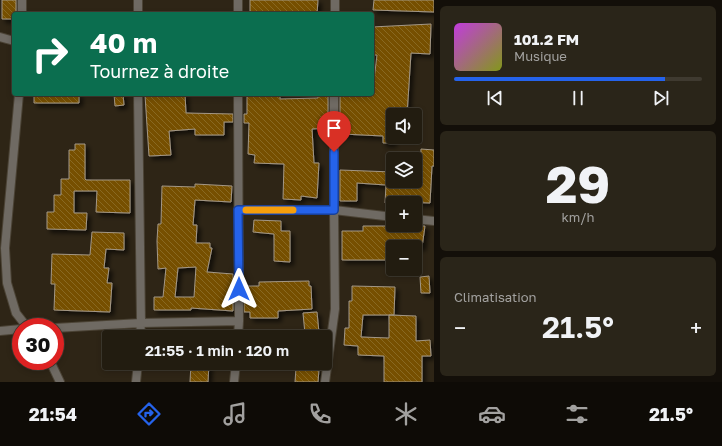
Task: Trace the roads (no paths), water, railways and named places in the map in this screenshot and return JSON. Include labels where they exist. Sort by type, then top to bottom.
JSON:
[{"type":"street","points":[[22,0],[22,12]]},
{"type":"street","points":[[138,0],[138,12]]},
{"type":"street","points":[[238,0],[238,12]]},
{"type":"street","points":[[334,12],[335,0]]},
{"type":"street","points":[[0,37],[12,40]]},
{"type":"street","points":[[18,96],[4,248],[7,283],[16,313],[20,318]]},
{"type":"street","points":[[138,96],[141,330]]},
{"type":"street","points":[[238,96],[238,330]]},
{"type":"street","points":[[325,382],[335,309],[334,96]]},
{"type":"street","points":[[238,210],[334,210],[386,216]]},
{"type":"street","points":[[422,220],[434,221]]},
{"type":"street","points":[[64,327],[142,323],[239,321]]},
{"type":"street","points":[[0,331],[12,330]]},
{"type":"street","points":[[54,370],[60,382]]},
{"type":"street","points":[[136,382],[137,370]]},
{"type":"street","points":[[234,382],[235,370]]}]
